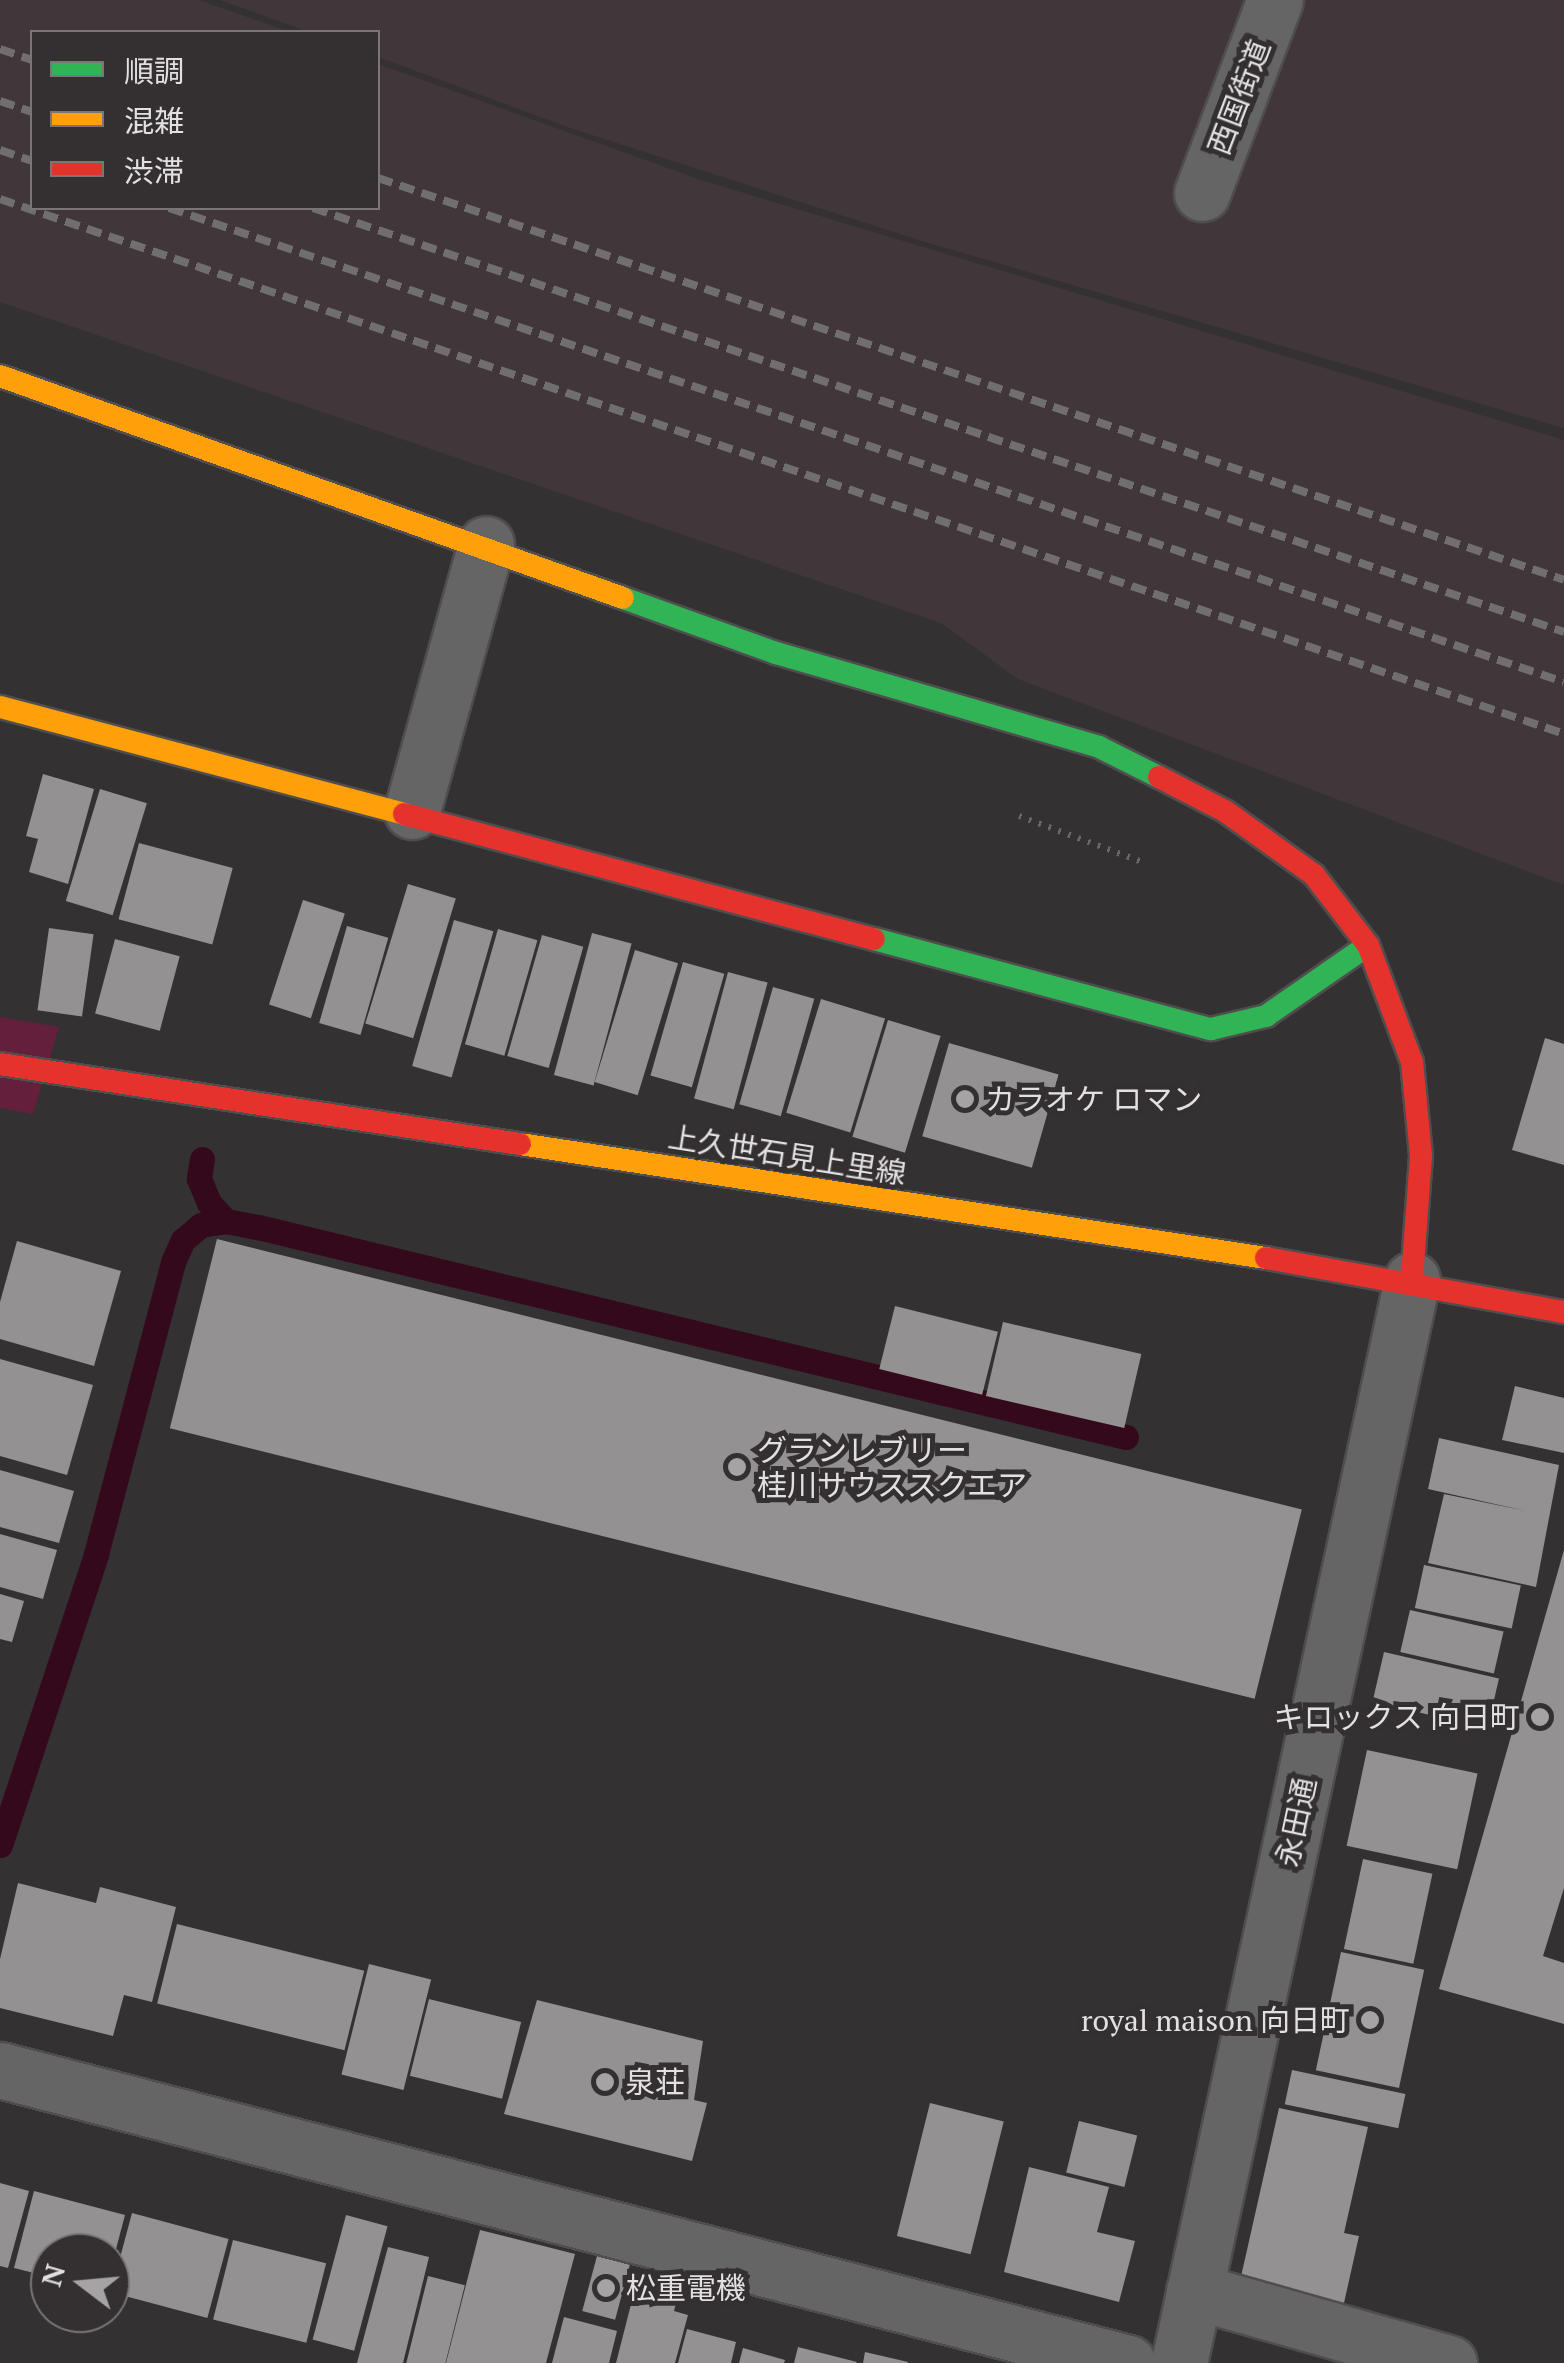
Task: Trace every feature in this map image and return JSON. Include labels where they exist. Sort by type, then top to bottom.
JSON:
[{"type":"street","name":"西国街道","points":[[1202,193],[1275,0]]},
{"type":"street","points":[[0,376],[486,544],[776,652],[1099,748],[1225,811],[1314,876],[1368,945],[1412,1062],[1421,1156],[1412,1280]]},
{"type":"street","points":[[412,812],[486,544]]},
{"type":"street","points":[[0,707],[412,812],[1211,1029],[1266,1016],[1368,945]]},
{"type":"street","name":"上久世石見上里線","points":[[0,1064],[1412,1280],[1564,1312]]},
{"type":"street","name":"永田通","points":[[1180,2363],[1412,1280]]},
{"type":"street","points":[[0,2070],[1128,2363]]},
{"type":"street","points":[[1194,2291],[1449,2363]]},
{"type":"path","points":[[1019,816],[1142,862]]},
{"type":"shaded area","points":[[0,0],[199,0],[284,30],[30,30],[30,210],[380,210],[380,65],[704,181],[1564,440],[1564,885],[1018,679],[941,623],[0,302]]},
{"type":"shaded area","points":[[220,0],[1564,0],[1564,428],[925,242],[570,128],[380,58],[380,30],[303,30]]},
{"type":"shaded area","points":[[0,1017],[59,1027],[33,1114],[0,1108]]},
{"type":"building","points":[[43,774],[94,789],[68,884],[29,872],[38,839],[26,836]]},
{"type":"building","points":[[100,789],[147,803],[113,915],[66,901]]},
{"type":"building","points":[[139,843],[233,868],[212,944],[119,919]]},
{"type":"building","points":[[408,884],[456,899],[413,1038],[365,1024]]},
{"type":"building","points":[[303,900],[345,914],[311,1018],[269,1005]]},
{"type":"building","points":[[454,920],[493,931],[452,1077],[412,1066]]},
{"type":"building","points":[[347,926],[388,938],[360,1035],[319,1023]]},
{"type":"building","points":[[49,928],[94,934],[82,1016],[37,1010]]},
{"type":"building","points":[[498,929],[537,940],[504,1056],[465,1044]]},
{"type":"building","points":[[592,933],[632,944],[594,1086],[554,1075]]},
{"type":"building","points":[[542,935],[583,947],[549,1068],[507,1056]]},
{"type":"building","points":[[115,939],[180,956],[160,1031],[95,1013]]},
{"type":"building","points":[[635,950],[678,963],[638,1095],[595,1082]]},
{"type":"building","points":[[683,962],[724,974],[692,1087],[650,1075]]},
{"type":"building","points":[[728,972],[768,983],[734,1109],[694,1099]]},
{"type":"building","points":[[773,987],[814,999],[781,1116],[739,1104]]},
{"type":"building","points":[[821,999],[885,1019],[850,1132],[786,1113]]},
{"type":"building","points":[[888,1020],[941,1036],[905,1153],[852,1137]]},
{"type":"building","points":[[1545,1038],[1564,1044],[1564,1165],[1512,1150]]},
{"type":"building","points":[[949,1043],[1059,1074],[1032,1168],[922,1136]]},
{"type":"building","name":"グランレブリー 桂川サウススクエア","points":[[217,1239],[1302,1509],[1255,1699],[170,1428]]},
{"type":"building","points":[[17,1241],[121,1271],[94,1366],[0,1339],[0,1302]]},
{"type":"building","points":[[895,1306],[998,1332],[982,1395],[879,1369]]},
{"type":"building","points":[[1003,1322],[1141,1354],[1124,1428],[986,1396]]},
{"type":"building","points":[[0,1359],[93,1385],[67,1475],[0,1456]]},
{"type":"building","points":[[1515,1386],[1564,1398],[1564,1453],[1502,1440]]},
{"type":"building","points":[[1439,1438],[1559,1465],[1536,1587],[1428,1563],[1444,1494],[1531,1512],[1428,1489]]},
{"type":"building","points":[[0,1470],[74,1491],[59,1543],[0,1527]]},
{"type":"building","points":[[0,1534],[57,1550],[43,1599],[0,1587]]},
{"type":"building","name":"キロックス 向日町","points":[[1564,1550],[1564,1888],[1543,1956],[1564,1963],[1564,2024],[1439,1989]]},
{"type":"building","points":[[1424,1565],[1521,1586],[1512,1629],[1415,1608]]},
{"type":"building","points":[[0,1594],[24,1601],[12,1642],[0,1639]]},
{"type":"building","points":[[1410,1610],[1504,1632],[1494,1673],[1400,1652]]},
{"type":"building","points":[[1384,1652],[1499,1679],[1488,1728],[1373,1702]]},
{"type":"building","points":[[1367,1750],[1478,1773],[1457,1869],[1347,1846]]},
{"type":"building","points":[[1363,1859],[1432,1874],[1413,1964],[1344,1949]]},
{"type":"building","points":[[18,1883],[96,1903],[100,1887],[176,1907],[152,2002],[124,1995],[113,2036],[0,2008],[0,1959]]},
{"type":"building","points":[[177,1924],[364,1971],[344,2050],[157,2004]]},
{"type":"building","name":"royal maison 向日町","points":[[1341,1952],[1424,1970],[1399,2088],[1316,2070]]},
{"type":"building","points":[[369,1964],[431,1979],[404,2090],[341,2075]]},
{"type":"building","points":[[429,1999],[521,2022],[502,2099],[410,2076]]},
{"type":"building","name":"泉荘","points":[[537,2000],[703,2041],[694,2100],[707,2103],[692,2161],[504,2114]]},
{"type":"building","points":[[1292,2070],[1405,2094],[1398,2128],[1285,2104]]},
{"type":"building","points":[[930,2103],[1004,2121],[971,2254],[897,2236]]},
{"type":"building","points":[[1279,2108],[1368,2127],[1344,2233],[1359,2236],[1344,2303],[1240,2281]]},
{"type":"building","points":[[1079,2121],[1137,2136],[1124,2187],[1066,2172]]},
{"type":"building","points":[[1029,2167],[1109,2187],[1097,2232],[1135,2241],[1119,2302],[1004,2272]]},
{"type":"building","points":[[0,2183],[29,2191],[8,2268],[0,2266]]},
{"type":"building","points":[[34,2191],[125,2215],[120,2233],[30,2233],[30,2272],[14,2268]]},
{"type":"building","points":[[132,2213],[229,2239],[207,2318],[130,2297],[130,2233],[127,2233]]},
{"type":"building","points":[[346,2215],[388,2226],[354,2351],[313,2340]]},
{"type":"building","points":[[480,2230],[575,2254],[546,2363],[446,2363]]},
{"type":"building","points":[[233,2240],[326,2263],[306,2343],[213,2320]]},
{"type":"building","points":[[388,2247],[429,2257],[403,2363],[357,2363]]},
{"type":"building","name":"松重電機","points":[[597,2256],[630,2265],[615,2320],[582,2311]]},
{"type":"building","points":[[640,2269],[682,2279],[674,2311],[688,2315],[675,2363],[616,2363]]},
{"type":"building","points":[[428,2276],[465,2285],[445,2363],[406,2363]]},
{"type":"building","points":[[564,2317],[617,2331],[609,2363],[552,2363]]},
{"type":"building","points":[[687,2329],[736,2342],[731,2363],[678,2363]]},
{"type":"building","points":[[798,2347],[857,2362],[794,2363]]},
{"type":"building","points":[[743,2348],[785,2360],[739,2363]]},
{"type":"building","points":[[865,2352],[908,2362],[908,2363],[863,2363]]},
{"type":"waterway","points":[[202,1159],[199,1179],[209,1203],[226,1221]]},
{"type":"waterway","points":[[0,1845],[96,1554],[173,1262],[183,1240],[201,1225],[226,1221],[258,1227],[1126,1437]]},
{"type":"railway","points":[[0,49],[30,59]]},
{"type":"railway","points":[[0,101],[30,111]]},
{"type":"railway","points":[[0,150],[30,160]]},
{"type":"railway","points":[[380,179],[1564,580]]},
{"type":"railway","points":[[0,199],[30,209]]},
{"type":"railway","points":[[32,210],[1564,734]]},
{"type":"railway","points":[[175,210],[1564,682]]},
{"type":"railway","points":[[319,210],[1564,632]]},
{"type":"traffic: fast","points":[[623,598],[776,653],[1099,747],[1159,777]]},
{"type":"traffic: fast","points":[[874,939],[1211,1029],[1266,1016],[1368,945]]},
{"type":"traffic: slow","points":[[0,376],[623,598]]},
{"type":"traffic: slow","points":[[0,707],[404,814]]},
{"type":"traffic: slow","points":[[520,1144],[1266,1258]]},
{"type":"traffic: jam","points":[[1159,777],[1225,811],[1314,875],[1368,945],[1412,1062],[1421,1156],[1412,1280]]},
{"type":"traffic: jam","points":[[404,814],[874,939]]},
{"type":"traffic: jam","points":[[0,1064],[520,1144]]},
{"type":"traffic: jam","points":[[1266,1258],[1564,1312]]},
{"type":"place","name":"カラオケ ロマン","points":[[965,1099]]},
{"type":"place","name":"グランレブリー 桂川サウススクエア","points":[[737,1467]]},
{"type":"place","name":"キロックス 向日町","points":[[1540,1717]]},
{"type":"place","name":"royal maison 向日町","points":[[1370,2020]]},
{"type":"place","name":"泉荘","points":[[605,2082]]},
{"type":"place","name":"松重電機","points":[[606,2288]]}]
